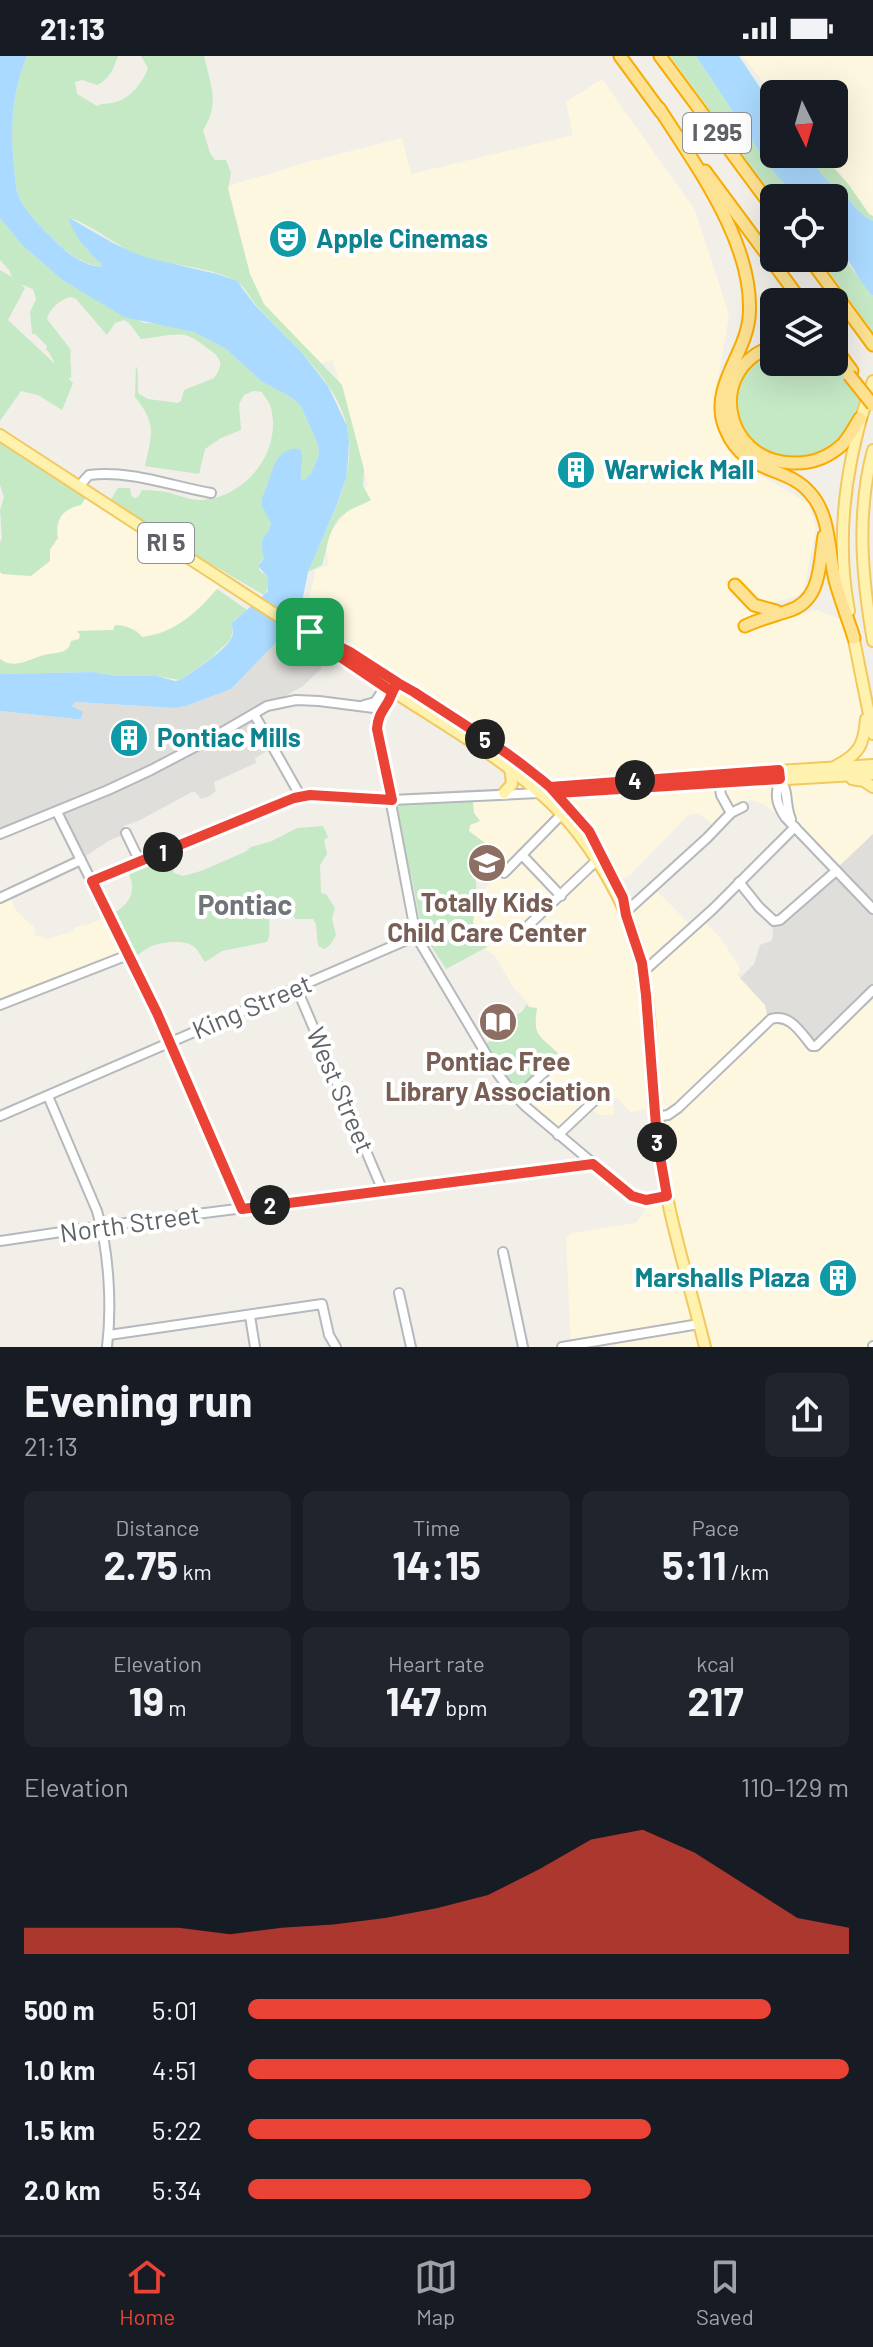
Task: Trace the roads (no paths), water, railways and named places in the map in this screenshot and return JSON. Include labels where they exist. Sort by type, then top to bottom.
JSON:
[{"type":"highway","name":"I 295","points":[[620,56],[792,288]]},
{"type":"highway","name":"I 295","points":[[660,56],[760,191]]},
{"type":"highway","points":[[659,108],[728,225],[747,278],[748,322],[724,383],[721,407],[724,427],[745,456],[759,466],[797,482],[809,491],[817,503],[835,579],[854,638]]},
{"type":"highway","points":[[819,272],[871,342]]},
{"type":"highway","points":[[760,353],[751,358],[737,375],[732,386],[731,407],[744,442],[763,457],[798,464],[819,460],[844,442],[860,418]]},
{"type":"highway","points":[[848,370],[873,405]]},
{"type":"highway","points":[[850,373],[873,399]]},
{"type":"highway","points":[[745,626],[806,602],[817,583],[824,523]]},
{"type":"highway","points":[[735,585],[754,605],[768,611],[788,611]]},
{"type":"main road","points":[[873,381],[860,418],[846,486],[842,534],[846,595],[873,734]]},
{"type":"main road","name":"RI 5","points":[[0,435],[296,628],[350,652],[394,687],[510,767],[572,826],[626,915]]},
{"type":"main road","points":[[873,450],[864,496],[862,543],[863,580],[873,641]]},
{"type":"main road","name":"RI 5","points":[[394,687],[484,738],[554,790],[589,831],[613,876],[623,898],[643,972],[655,1117],[667,1196],[705,1347]]},
{"type":"main road","points":[[834,767],[858,751],[866,724],[867,705]]},
{"type":"main road","points":[[554,790],[719,783],[834,767],[873,765]]},
{"type":"main road","points":[[504,793],[512,784],[510,767]]},
{"type":"main road","points":[[818,777],[873,774]]},
{"type":"main road","points":[[539,793],[780,775],[857,780],[873,787]]},
{"type":"main road","points":[[577,816],[576,803],[585,791]]},
{"type":"street","points":[[79,486],[89,475],[97,474],[144,478],[211,493]]},
{"type":"street","points":[[363,706],[375,702],[381,693],[394,687]]},
{"type":"street","points":[[394,687],[378,718],[377,729],[416,936],[498,1074],[517,1097],[632,1196],[646,1200],[667,1196]]},
{"type":"street","points":[[0,834],[151,770],[267,706],[296,700],[374,708],[384,706]]},
{"type":"street","points":[[254,714],[301,797]]},
{"type":"street","points":[[780,775],[788,813],[795,827],[873,909]]},
{"type":"street","points":[[719,783],[721,795],[731,813]]},
{"type":"street","points":[[92,881],[284,801],[310,795],[392,800],[539,793]]},
{"type":"street","points":[[626,915],[731,813],[743,807]]},
{"type":"street","points":[[57,812],[170,1042],[242,1209]]},
{"type":"street","points":[[504,873],[561,815]]},
{"type":"street","points":[[643,972],[795,827]]},
{"type":"street","points":[[126,833],[140,862]]},
{"type":"street","points":[[522,855],[561,896]]},
{"type":"street","points":[[0,898],[81,860]]},
{"type":"street","points":[[515,938],[594,863]]},
{"type":"street","points":[[739,882],[759,907],[777,921],[836,871]]},
{"type":"street","name":"King Street","points":[[0,1116],[416,936]]},
{"type":"street","points":[[0,1005],[128,955]]},
{"type":"street","name":"West Street","points":[[297,989],[383,1191]]},
{"type":"street","points":[[655,1117],[668,1115],[678,1108],[771,1019],[780,1016],[789,1020],[812,1046],[816,1046],[873,990]]},
{"type":"street","points":[[517,1097],[550,1067]]},
{"type":"street","points":[[48,1096],[102,1226],[110,1308],[107,1347]]},
{"type":"street","points":[[558,1135],[593,1102]]},
{"type":"street","name":"North Street","points":[[0,1241],[593,1164]]},
{"type":"street","points":[[503,1252],[523,1347]]},
{"type":"street","points":[[399,1293],[411,1347]]},
{"type":"street","points":[[109,1335],[322,1304],[329,1335],[336,1347]]},
{"type":"street","points":[[250,1316],[255,1347]]},
{"type":"street","points":[[562,1347],[699,1324]]},
{"type":"water","points":[[0,56],[27,56],[15,96],[12,124],[15,182],[26,209],[39,225],[70,254],[95,266],[102,267],[81,242],[68,217],[144,257],[237,281],[328,386],[347,426],[346,478],[308,572],[295,623],[231,689],[186,706],[75,702],[72,706],[83,712],[81,719],[0,711],[0,674],[93,672],[116,676],[157,676],[175,681],[217,654],[233,635],[232,623],[268,591],[268,577],[258,566],[264,558],[262,541],[271,523],[261,505],[262,498],[274,465],[284,453],[300,449],[301,479],[304,480],[311,473],[319,455],[318,445],[301,406],[261,381],[226,349],[194,332],[124,317],[61,279],[22,245],[0,218]]},
{"type":"water","points":[[696,56],[739,56],[760,88],[760,152]]},
{"type":"water","points":[[771,168],[817,168],[832,184],[784,184]]},
{"type":"water","points":[[848,199],[873,221],[873,296],[848,260]]},
{"type":"place","name":"Apple Cinemas","points":[[288,239]]},
{"type":"place","name":"Warwick Mall","points":[[576,470]]},
{"type":"place","name":"Pontiac Mills","points":[[129,738]]},
{"type":"place","name":"Totally Kids Child Care Center","points":[[487,863]]},
{"type":"place","name":"Pontiac Free Library Association","points":[[498,1022]]},
{"type":"place","name":"Marshalls Plaza","points":[[838,1278]]},
{"type":"district","name":"Pontiac","points":[[245,905]]}]
